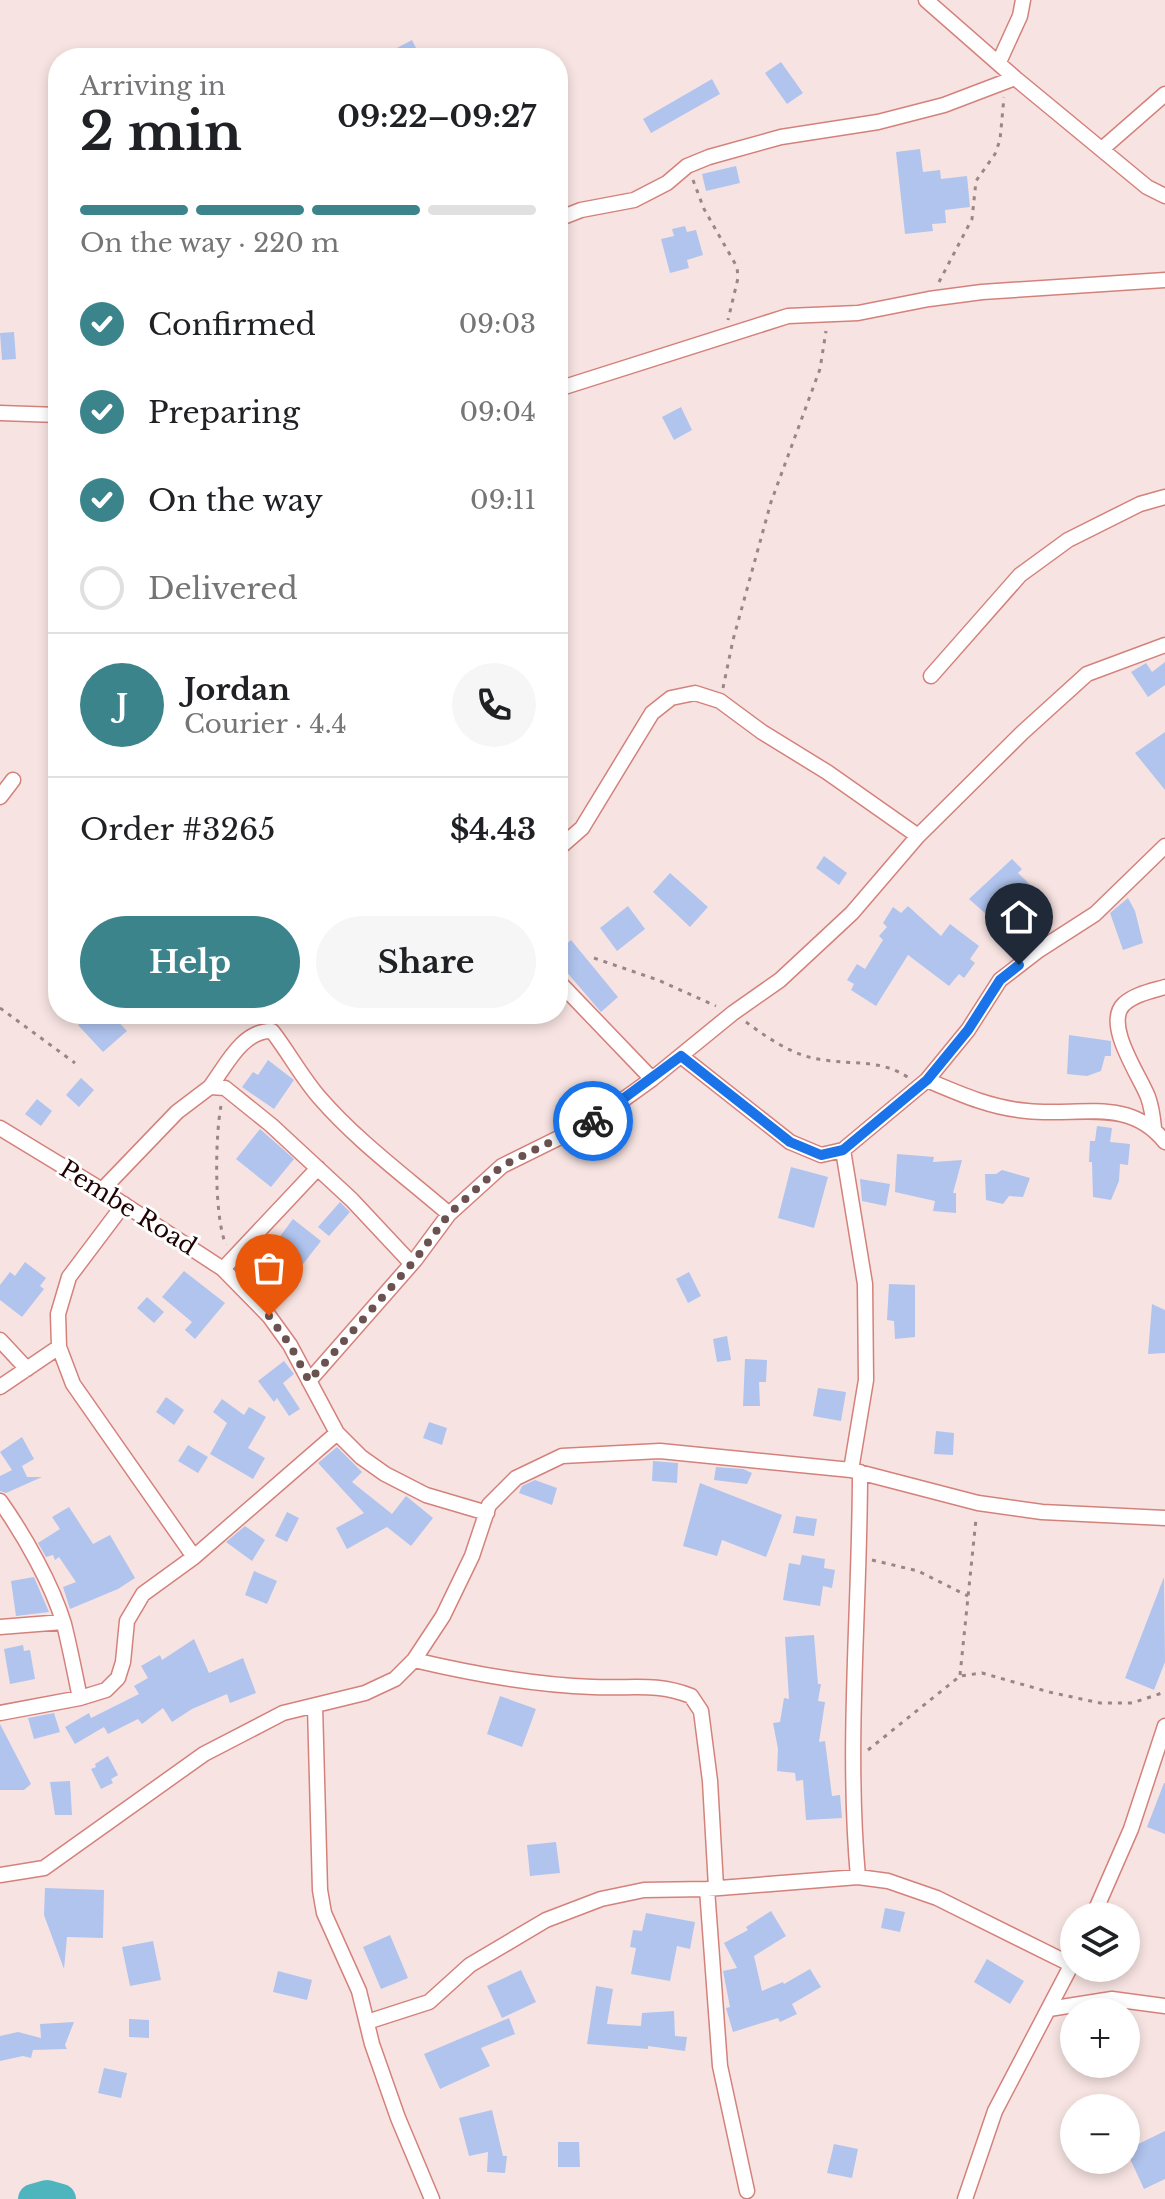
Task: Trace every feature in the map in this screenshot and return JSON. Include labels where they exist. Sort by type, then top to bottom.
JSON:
[{"type":"street","points":[[926,0],[999,62],[1010,80],[1147,187],[1165,196]]},
{"type":"street","points":[[999,62],[1020,16],[1023,0]]},
{"type":"street","points":[[568,215],[634,200],[667,183],[687,166],[781,137],[878,122],[944,105],[1010,80]]},
{"type":"street","points":[[1102,149],[1165,94]]},
{"type":"street","points":[[568,386],[788,316],[858,313],[982,292],[1165,280]]},
{"type":"street","points":[[0,413],[48,415]]},
{"type":"street","points":[[931,676],[1020,575],[1068,540],[1140,504],[1165,497]]},
{"type":"street","points":[[309,1381],[449,1214],[502,1166],[595,1120],[780,980],[852,913],[918,836],[1023,732],[1087,674],[1165,645]]},
{"type":"street","points":[[568,840],[582,828],[652,713],[671,698],[695,693],[720,701],[918,836]]},
{"type":"street","points":[[0,797],[13,780]]},
{"type":"street","points":[[681,1056],[790,1142],[821,1155],[843,1150],[924,1083],[968,1030],[1000,980],[1095,914],[1165,846]]},
{"type":"street","points":[[1154,1128],[1148,1097],[1123,1045],[1118,1027],[1119,1012],[1125,1003],[1165,987]]},
{"type":"street","points":[[568,991],[652,1079]]},
{"type":"street","points":[[102,1190],[177,1112],[217,1088],[243,1042],[263,1031],[272,1031],[320,1099],[370,1147],[449,1214]]},
{"type":"street","points":[[924,1083],[979,1103],[1027,1111],[1120,1112],[1154,1128],[1165,1142]]},
{"type":"street","points":[[217,1088],[271,1125],[352,1200],[411,1263]]},
{"type":"street","name":"Pembe Road","points":[[2,1133],[227,1264],[290,1345],[337,1433],[361,1457],[385,1474],[426,1495],[487,1513]]},
{"type":"street","points":[[843,1150],[865,1284],[866,1380],[855,1471],[860,1557],[853,1815],[858,1877]]},
{"type":"street","points":[[227,1264],[318,1168]]},
{"type":"street","points":[[124,1204],[69,1277],[58,1314],[59,1347],[73,1384],[194,1557]]},
{"type":"street","points":[[0,1340],[27,1369]]},
{"type":"street","points":[[0,1387],[59,1347]]},
{"type":"street","points":[[0,1713],[106,1690],[118,1678],[123,1662],[127,1621],[143,1594],[194,1557],[337,1433]]},
{"type":"street","points":[[0,1875],[44,1868],[204,1754],[283,1713],[365,1693],[395,1679],[414,1660],[443,1616],[472,1556],[489,1505],[516,1478],[562,1456],[660,1451],[855,1471],[978,1503],[1042,1512],[1165,1518]]},
{"type":"street","points":[[0,1501],[33,1557],[63,1622],[80,1698]]},
{"type":"street","points":[[0,1627],[63,1622]]},
{"type":"street","points":[[414,1660],[519,1681],[594,1687],[653,1685],[691,1696],[701,1711],[706,1753],[720,2066],[747,2191]]},
{"type":"street","points":[[315,1706],[320,1890],[324,1913],[359,1991],[398,2118],[432,2199]]},
{"type":"street","points":[[1099,1902],[1131,1829],[1165,1726]]},
{"type":"street","points":[[367,2022],[429,2002],[470,1965],[546,1920],[601,1899],[644,1890],[858,1877],[888,1881],[937,1898],[1060,1957]]},
{"type":"street","points":[[965,2199],[995,2111],[1063,1982]]},
{"type":"street","points":[[1049,2009],[1112,1999],[1165,2006]]},
{"type":"path","points":[[929,299],[952,262],[972,219],[976,181],[995,154],[1000,140],[1010,80]]},
{"type":"path","points":[[687,166],[704,209],[737,267],[738,278],[724,335]]},
{"type":"path","points":[[720,701],[733,640],[771,502],[820,369],[828,316]]},
{"type":"path","points":[[594,958],[703,998],[789,1049],[822,1060],[894,1068],[924,1083]]},
{"type":"path","points":[[0,1008],[75,1063]]},
{"type":"path","points":[[217,1088],[220,1113],[218,1197],[220,1231],[227,1264]]},
{"type":"path","points":[[960,1676],[978,1503]]},
{"type":"path","points":[[860,1557],[918,1571],[968,1596]]},
{"type":"path","points":[[853,1761],[924,1708],[960,1676],[982,1673],[1100,1703],[1132,1703],[1165,1692]]},
{"type":"building","points":[[412,40],[416,48],[397,48]]},
{"type":"building","points":[[781,62],[803,93],[787,104],[765,73]]},
{"type":"building","points":[[712,79],[720,94],[651,133],[643,119]]},
{"type":"building","points":[[920,149],[923,172],[940,170],[941,179],[967,176],[970,207],[945,210],[946,223],[932,224],[933,231],[905,234],[896,152]]},
{"type":"building","points":[[736,166],[740,183],[706,191],[702,174]]},
{"type":"building","points":[[685,226],[687,232],[696,230],[703,255],[687,260],[689,268],[670,273],[661,239],[674,236],[672,229]]},
{"type":"building","points":[[14,332],[16,359],[2,360],[0,333]]},
{"type":"building","points":[[681,407],[692,430],[674,440],[662,417]]},
{"type":"building","points":[[1165,662],[1165,685],[1148,697],[1131,672],[1146,663],[1152,672]]},
{"type":"building","points":[[1165,732],[1165,790],[1135,753]]},
{"type":"building","points":[[824,856],[847,873],[839,885],[816,868]]},
{"type":"building","points":[[1012,859],[1022,869],[1018,873],[1042,896],[1020,920],[998,900],[986,914],[969,899]]},
{"type":"building","points":[[670,873],[708,907],[690,927],[653,892]]},
{"type":"building","points":[[1128,898],[1135,911],[1143,943],[1123,950],[1110,913]]},
{"type":"building","points":[[628,906],[645,929],[617,951],[600,928]]},
{"type":"building","points":[[908,906],[941,936],[950,924],[979,946],[970,959],[975,963],[964,978],[959,974],[949,986],[908,955],[876,1006],[851,990],[854,984],[847,980],[857,964],[865,969],[883,940],[879,936],[887,927],[883,923],[893,907],[901,913]]},
{"type":"building","points":[[571,940],[618,997],[601,1012],[568,974],[568,943]]},
{"type":"building","points":[[120,1024],[127,1031],[103,1052],[78,1025]]},
{"type":"building","points":[[1069,1035],[1111,1041],[1111,1056],[1105,1056],[1101,1071],[1087,1076],[1067,1074]]},
{"type":"building","points":[[268,1060],[294,1080],[274,1109],[242,1087],[253,1072],[258,1075]]},
{"type":"building","points":[[81,1078],[94,1090],[79,1107],[66,1095]]},
{"type":"building","points":[[37,1099],[52,1111],[41,1126],[25,1114]]},
{"type":"building","points":[[1097,1126],[1112,1128],[1110,1142],[1130,1144],[1128,1165],[1120,1164],[1119,1181],[1111,1200],[1093,1197],[1090,1141],[1095,1141]]},
{"type":"building","points":[[260,1129],[294,1159],[271,1187],[236,1159]]},
{"type":"building","points":[[897,1154],[934,1157],[933,1162],[962,1160],[953,1193],[956,1193],[956,1213],[933,1211],[935,1201],[895,1192]]},
{"type":"building","points":[[791,1167],[828,1177],[814,1228],[778,1218]]},
{"type":"building","points":[[1002,1170],[1030,1178],[1023,1197],[1009,1196],[1003,1204],[986,1200],[985,1174],[996,1174]]},
{"type":"building","points":[[860,1179],[890,1184],[886,1206],[862,1201]]},
{"type":"building","points":[[340,1202],[350,1212],[329,1236],[318,1227]]},
{"type":"building","points":[[293,1219],[321,1241],[296,1273],[269,1251]]},
{"type":"building","points":[[25,1262],[46,1278],[40,1286],[44,1289],[22,1317],[0,1300],[0,1285],[10,1272],[15,1276]]},
{"type":"building","points":[[184,1271],[225,1303],[195,1339],[185,1330],[192,1322],[162,1297]]},
{"type":"building","points":[[689,1272],[701,1296],[688,1303],[676,1279]]},
{"type":"building","points":[[889,1284],[915,1285],[915,1337],[895,1339],[894,1321],[887,1320]]},
{"type":"building","points":[[147,1297],[164,1312],[154,1323],[137,1308]]},
{"type":"building","points":[[1152,1304],[1165,1310],[1165,1353],[1148,1354]]},
{"type":"building","points":[[727,1336],[731,1360],[717,1362],[713,1339]]},
{"type":"building","points":[[745,1359],[767,1360],[766,1382],[759,1382],[760,1406],[743,1406]]},
{"type":"building","points":[[284,1361],[294,1374],[283,1383],[300,1409],[289,1416],[277,1398],[274,1402],[258,1381]]},
{"type":"building","points":[[818,1388],[846,1392],[841,1421],[813,1416]]},
{"type":"building","points":[[166,1397],[184,1410],[174,1425],[156,1412]]},
{"type":"building","points":[[222,1399],[244,1415],[249,1407],[266,1417],[248,1448],[265,1458],[253,1479],[210,1454],[227,1423],[213,1412]]},
{"type":"building","points":[[429,1422],[447,1428],[442,1445],[423,1438]]},
{"type":"building","points":[[936,1431],[954,1433],[953,1455],[934,1454]]},
{"type":"building","points":[[22,1437],[34,1459],[22,1466],[27,1477],[42,1477],[6,1493],[0,1491],[0,1476],[12,1470],[0,1452]]},
{"type":"building","points":[[188,1445],[208,1457],[198,1473],[178,1461]]},
{"type":"building","points":[[337,1447],[362,1472],[352,1482],[392,1514],[406,1496],[433,1518],[411,1546],[387,1527],[347,1549],[336,1528],[364,1513],[318,1463]]},
{"type":"building","points":[[653,1461],[678,1463],[677,1483],[652,1481]]},
{"type":"building","points":[[716,1467],[743,1469],[752,1473],[747,1484],[714,1480]]},
{"type":"building","points":[[535,1480],[557,1488],[552,1505],[519,1493],[522,1486]]},
{"type":"building","points":[[700,1483],[782,1515],[766,1557],[722,1540],[717,1556],[683,1546]]},
{"type":"building","points":[[69,1507],[93,1544],[110,1535],[135,1578],[118,1589],[70,1609],[63,1587],[76,1582],[59,1557],[55,1560],[53,1555],[46,1557],[38,1543],[60,1529],[52,1517]]},
{"type":"building","points":[[287,1512],[299,1518],[287,1542],[275,1536]]},
{"type":"building","points":[[796,1516],[817,1519],[814,1536],[793,1533]]},
{"type":"building","points":[[245,1526],[265,1540],[252,1561],[226,1542]]},
{"type":"building","points":[[802,1555],[825,1559],[824,1568],[835,1570],[832,1588],[823,1586],[820,1606],[783,1600],[789,1563],[800,1565]]},
{"type":"building","points":[[254,1571],[277,1581],[267,1604],[245,1595]]},
{"type":"building","points":[[34,1577],[49,1612],[16,1616],[11,1581]]},
{"type":"building","points":[[1164,1577],[1165,1662],[1154,1690],[1125,1678]]},
{"type":"building","points":[[814,1635],[818,1684],[821,1684],[818,1701],[825,1702],[819,1742],[825,1741],[832,1796],[840,1795],[842,1818],[806,1820],[803,1780],[796,1781],[795,1773],[777,1771],[778,1749],[773,1723],[780,1722],[784,1698],[789,1699],[785,1637]]},
{"type":"building","points":[[194,1639],[209,1673],[243,1658],[256,1693],[230,1703],[227,1694],[192,1709],[172,1722],[163,1708],[142,1724],[138,1719],[108,1734],[104,1727],[75,1744],[65,1727],[89,1713],[91,1718],[139,1694],[134,1686],[148,1678],[141,1666],[160,1655],[162,1660]]},
{"type":"building","points":[[23,1645],[24,1651],[30,1650],[35,1679],[10,1684],[4,1649]]},
{"type":"building","points":[[500,1696],[536,1709],[522,1747],[487,1734]]},
{"type":"building","points":[[54,1713],[60,1732],[34,1739],[28,1718]]},
{"type":"building","points":[[0,1724],[31,1784],[24,1790],[0,1790]]},
{"type":"building","points":[[108,1756],[118,1775],[111,1779],[113,1783],[101,1789],[91,1769]]},
{"type":"building","points":[[70,1781],[72,1815],[55,1815],[50,1782]]},
{"type":"building","points":[[1165,1783],[1165,1834],[1147,1827]]},
{"type":"building","points":[[556,1842],[560,1873],[530,1876],[527,1845]]},
{"type":"building","points":[[45,1888],[104,1890],[103,1938],[67,1937],[64,1969],[44,1915]]},
{"type":"building","points":[[885,1908],[905,1912],[900,1932],[881,1928]]},
{"type":"building","points":[[771,1911],[786,1936],[754,1956],[762,1991],[784,1984],[810,1969],[821,1987],[792,2004],[797,2014],[780,2022],[778,2018],[733,2032],[726,2008],[730,2007],[723,1971],[737,1968],[724,1943],[748,1930],[746,1927]]},
{"type":"building","points":[[646,1913],[695,1922],[690,1949],[677,1946],[670,1981],[631,1974],[636,1948],[630,1947],[633,1930],[642,1931]]},
{"type":"building","points":[[390,1935],[408,1978],[381,1989],[363,1947]]},
{"type":"building","points":[[153,1941],[161,1980],[130,1986],[122,1947]]},
{"type":"building","points":[[987,1959],[1024,1981],[1010,2004],[974,1982]]},
{"type":"building","points":[[521,1970],[536,2002],[502,2018],[487,1986]]},
{"type":"building","points":[[278,1971],[312,1980],[307,2000],[273,1992]]},
{"type":"building","points":[[596,1986],[613,1989],[607,2024],[641,2026],[642,2013],[674,2011],[675,2036],[687,2037],[685,2051],[587,2044]]},
{"type":"building","points":[[509,2018],[515,2034],[481,2048],[490,2066],[440,2089],[424,2054]]},
{"type":"building","points":[[129,2019],[149,2020],[149,2038],[129,2037]]},
{"type":"building","points":[[74,2022],[65,2045],[67,2049],[33,2050],[31,2058],[23,2056],[0,2061],[0,2036],[18,2032],[41,2038],[40,2024]]},
{"type":"building","points":[[104,2068],[127,2073],[121,2098],[98,2093]]},
{"type":"building","points":[[492,2110],[503,2156],[507,2156],[505,2173],[487,2172],[488,2152],[469,2156],[459,2118]]},
{"type":"building","points":[[1165,2131],[1165,2179],[1144,2189],[1137,2174],[1140,2174],[1140,2143]]},
{"type":"building","points":[[558,2142],[579,2142],[580,2167],[558,2167]]},
{"type":"building","points":[[834,2144],[858,2149],[852,2178],[827,2173]]},
{"type":"waterway","points":[[33,2199],[47,2195],[61,2199]]},
{"type":"way so far","points":[[269,1316],[290,1345],[309,1381],[415,1260],[449,1214],[502,1166],[593,1121]]},
{"type":"route","points":[[593,1121],[681,1056],[790,1142],[821,1155],[843,1150],[927,1080],[968,1030],[1000,980],[1019,965]]}]
